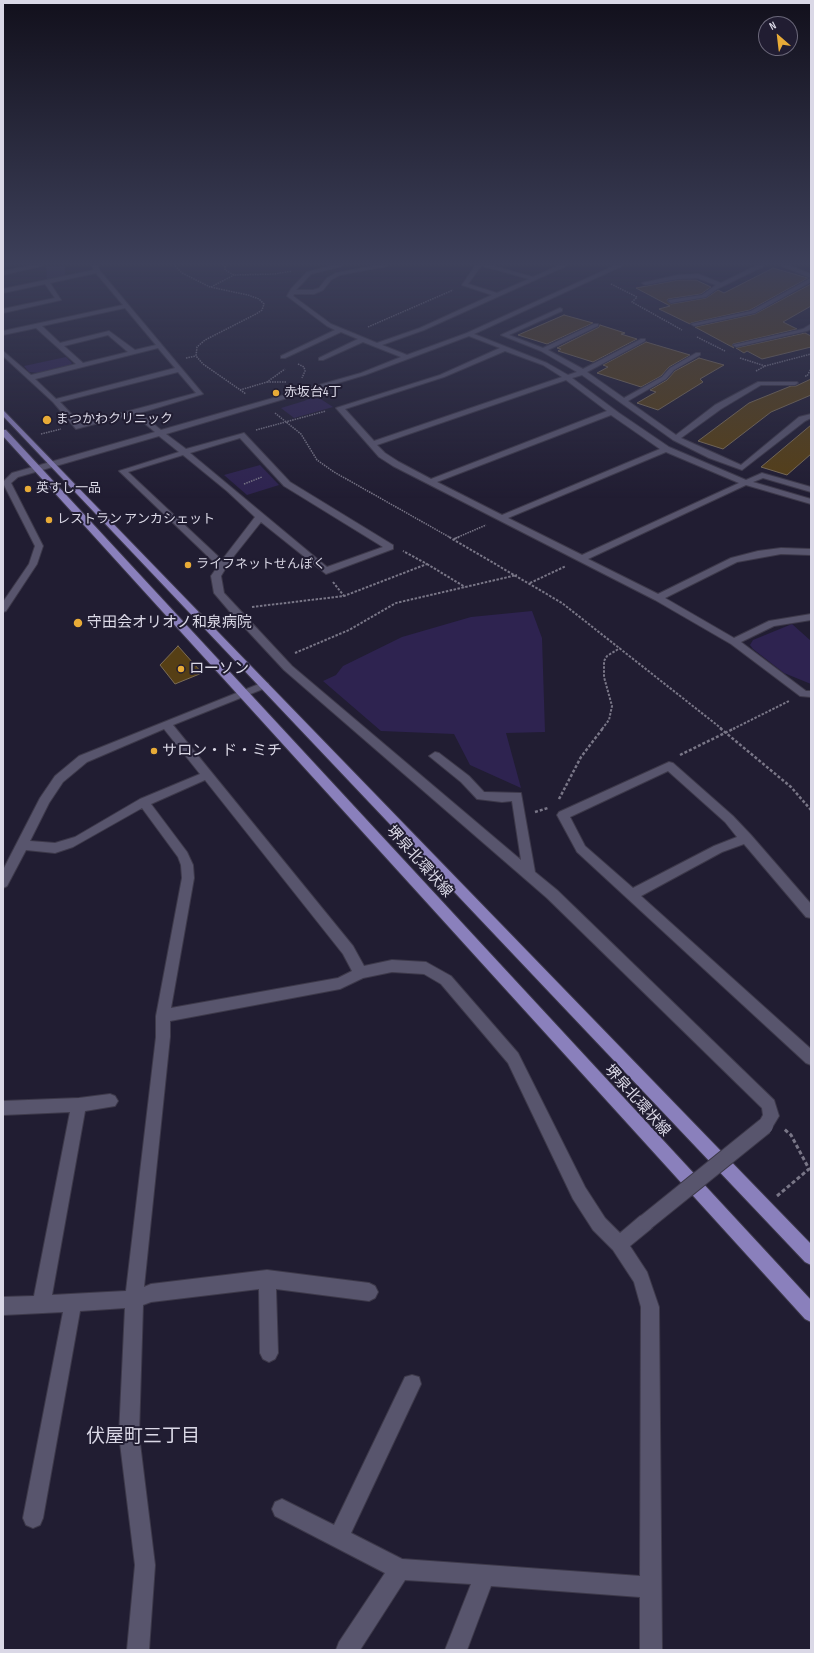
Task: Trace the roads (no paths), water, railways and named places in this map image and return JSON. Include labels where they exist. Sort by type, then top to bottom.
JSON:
[{"type":"main road","name":"堺泉北環状線","points":[[3,412],[811,1256]]},
{"type":"main road","name":"堺泉北環状線","points":[[5,437],[37,468],[811,1312]]},
{"type":"street","points":[[59,345],[67,343]]},
{"type":"street","points":[[122,343],[134,353]]},
{"type":"street","points":[[3,353],[55,401],[79,426],[200,394],[158,343]]},
{"type":"street","points":[[283,357],[312,343]]},
{"type":"street","points":[[321,360],[356,343]]},
{"type":"street","points":[[371,343],[408,358]]},
{"type":"street","points":[[376,345],[381,343]]},
{"type":"street","points":[[3,609],[33,564],[39,546],[7,483],[15,476],[53,463],[327,385],[408,358],[446,343]]},
{"type":"street","points":[[493,343],[545,364],[566,377],[611,412],[666,449],[747,483],[811,502]]},
{"type":"street","points":[[525,343],[543,350],[583,372],[676,438],[712,456],[742,468],[802,419],[811,416]]},
{"type":"street","points":[[543,350],[558,343]]},
{"type":"street","points":[[373,444],[583,372],[637,343]]},
{"type":"street","points":[[736,345],[745,343]]},
{"type":"street","points":[[59,345],[82,366]]},
{"type":"street","points":[[29,378],[160,346]]},
{"type":"street","points":[[506,348],[442,376],[340,408],[382,454],[396,464],[658,598],[734,642],[807,694]]},
{"type":"street","points":[[623,401],[664,378],[672,369],[698,354]]},
{"type":"street","points":[[55,401],[180,370]]},
{"type":"street","points":[[676,438],[718,407],[760,383],[795,383]]},
{"type":"street","points":[[133,411],[159,433],[185,452],[230,489],[326,571],[390,546],[287,484],[241,435],[185,452],[123,471],[223,566]]},
{"type":"street","points":[[430,482],[611,412]]},
{"type":"street","points":[[501,518],[666,449]]},
{"type":"street","points":[[581,559],[762,475],[810,490]]},
{"type":"street","points":[[260,516],[216,576],[219,593],[234,611],[279,659],[552,894],[769,1105],[768,1121],[619,1244]]},
{"type":"street","points":[[658,598],[734,560],[758,554],[776,552],[811,552]]},
{"type":"street","points":[[734,642],[772,623],[811,617]]},
{"type":"street","points":[[3,883],[44,801],[59,779],[84,759],[264,685]]},
{"type":"street","points":[[166,724],[348,950],[360,973]]},
{"type":"street","points":[[435,756],[466,779],[482,796],[502,798],[517,796],[529,874]]},
{"type":"street","points":[[811,913],[729,819],[669,766],[563,815],[581,849],[811,1058]]},
{"type":"street","points":[[22,845],[55,848],[69,844],[79,840],[144,802],[207,775]]},
{"type":"street","points":[[138,1650],[145,1565],[129,1435],[134,1299],[163,1037],[163,1016],[188,878],[187,865],[182,855],[144,802]]},
{"type":"street","points":[[631,895],[718,849],[747,838]]},
{"type":"street","points":[[163,1016],[340,983],[360,973],[392,966],[426,968],[446,980],[513,1058],[579,1193],[599,1224],[619,1244],[641,1278],[650,1307],[651,1650]]},
{"type":"street","points":[[3,1108],[79,1105],[110,1101]]},
{"type":"street","points":[[41,1304],[79,1105]]},
{"type":"street","points":[[267,1279],[269,1353]]},
{"type":"street","points":[[3,1306],[134,1299],[151,1293],[267,1279],[369,1292]]},
{"type":"street","points":[[33,1518],[73,1303]]},
{"type":"street","points":[[338,1538],[412,1384]]},
{"type":"street","points":[[282,1510],[400,1570],[651,1587]]},
{"type":"street","points":[[347,1650],[400,1570]]},
{"type":"street","points":[[456,1650],[485,1575]]},
{"type":"place","name":"赤坂台4丁","points":[[276,393]]},
{"type":"place","name":"まつかわクリニック","points":[[47,420]]},
{"type":"place","name":"英すし一品","points":[[28,489]]},
{"type":"place","name":"レストラン アンカシェット","points":[[49,520]]},
{"type":"place","name":"ライフネットせんぼく","points":[[188,565]]},
{"type":"place","name":"守田会オリオノ和泉病院","points":[[78,623]]},
{"type":"place","name":"ローソン","points":[[181,669]]},
{"type":"place","name":"サロン・ド・ミチ","points":[[154,751]]},
{"type":"district","name":"伏屋町三丁目","points":[[143,1437]]}]
